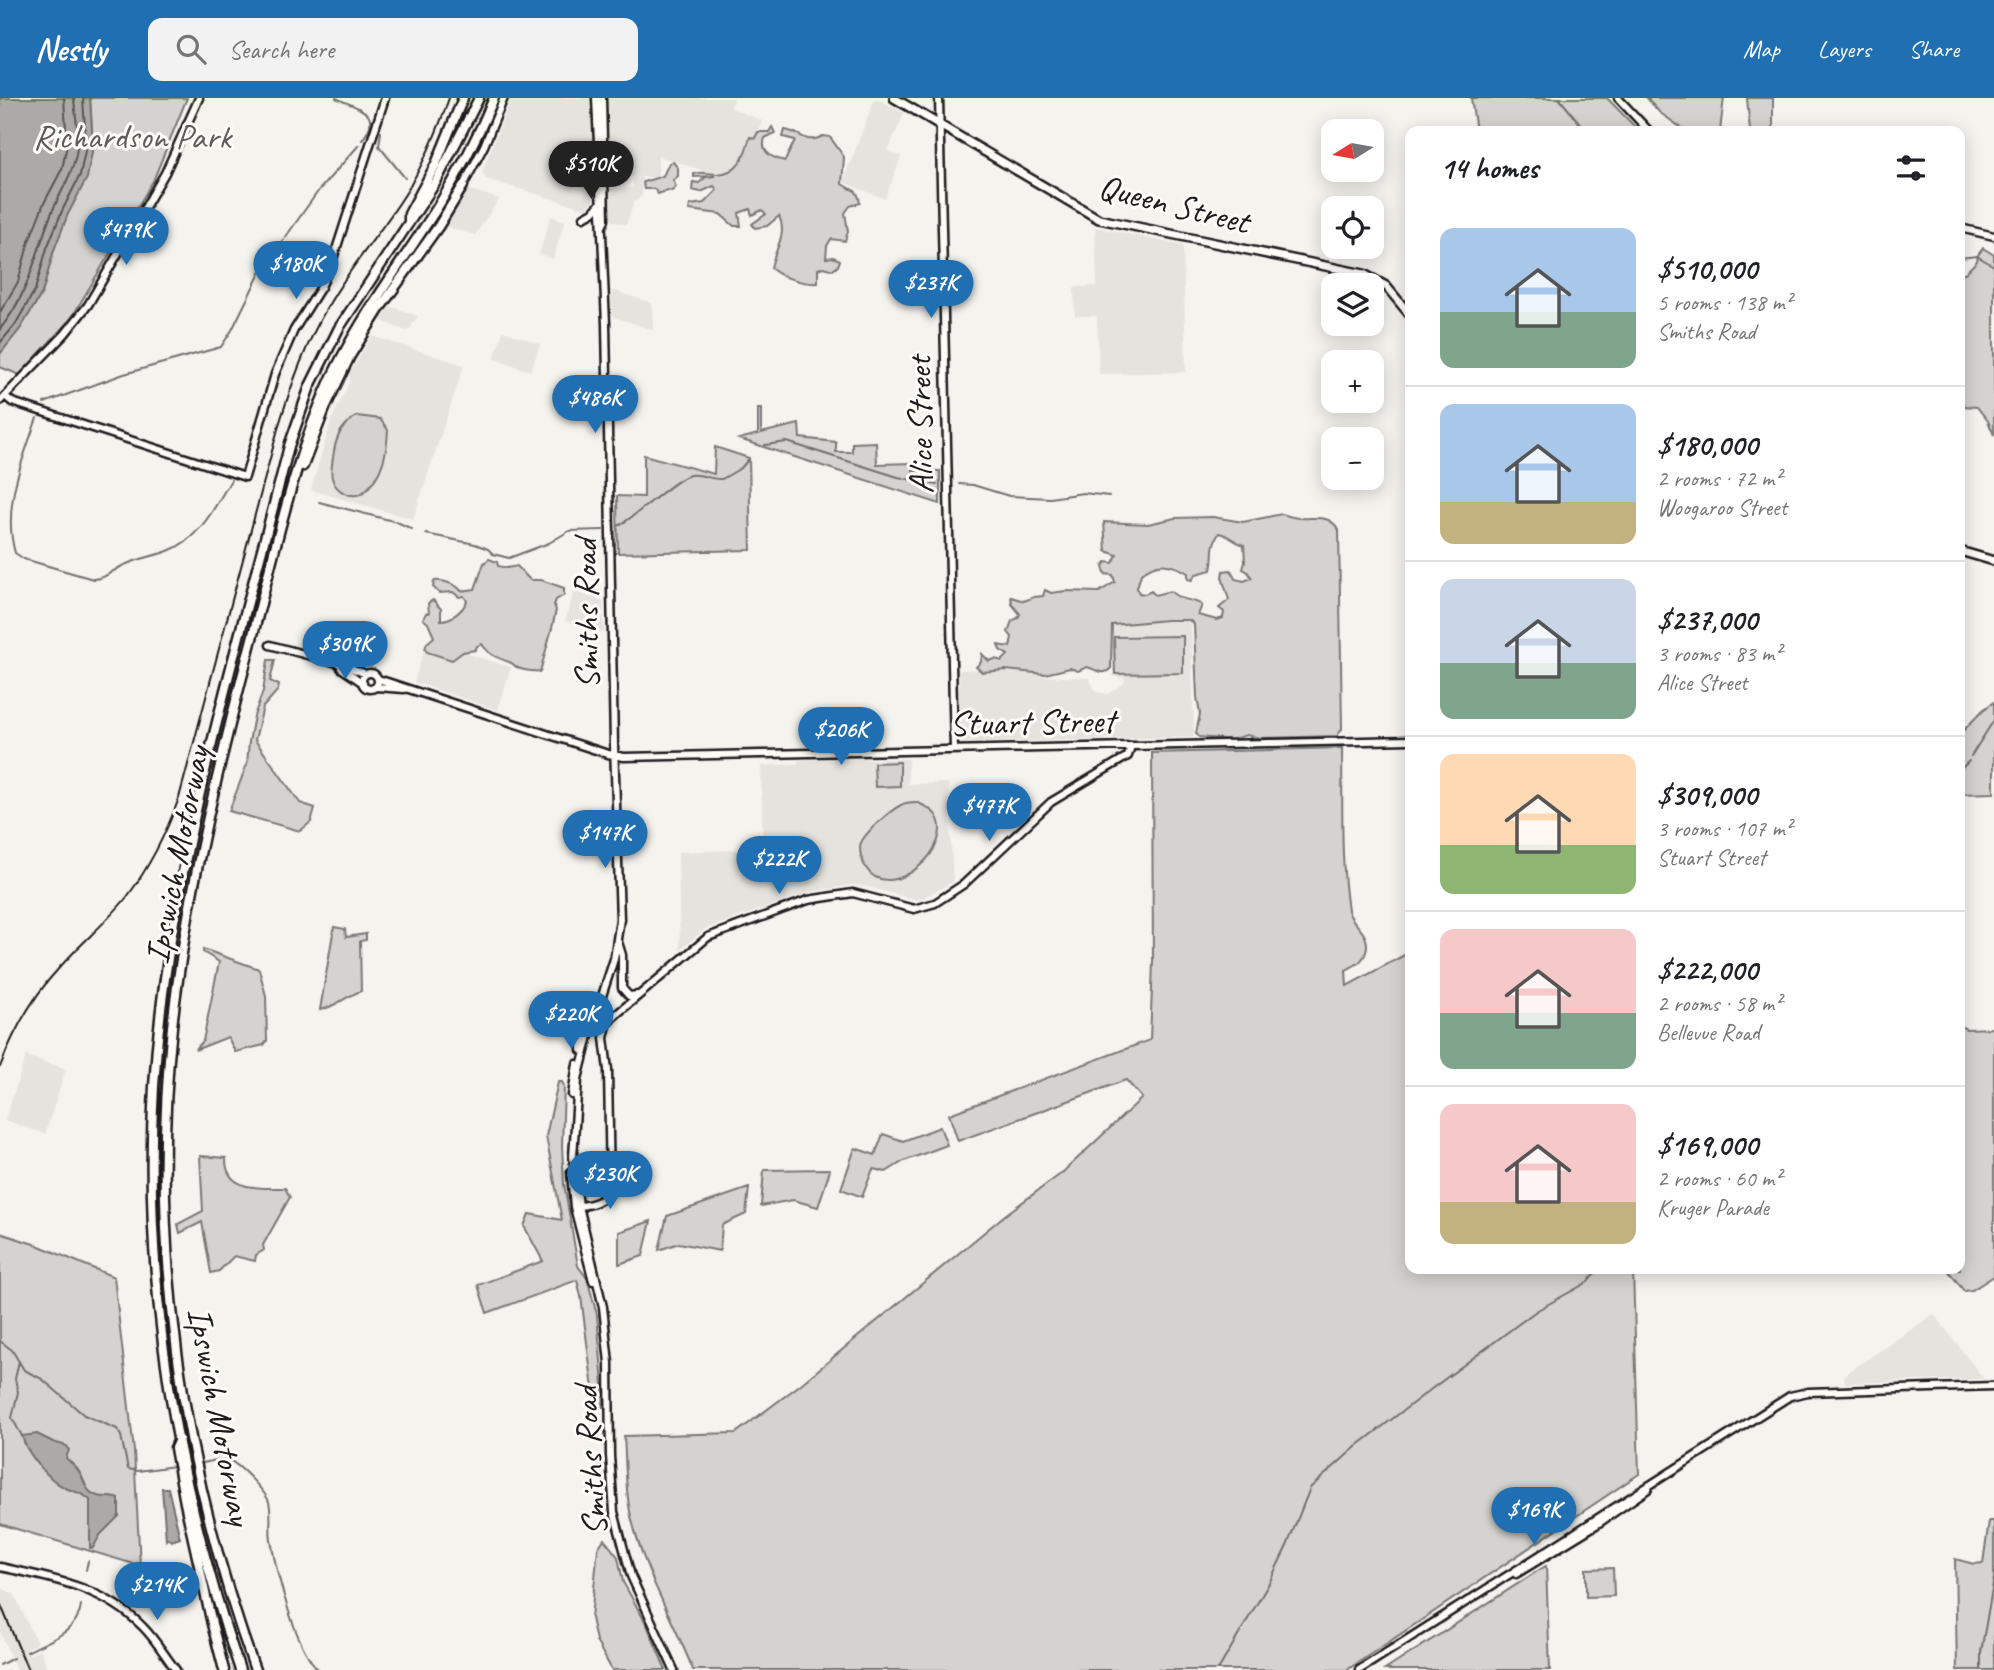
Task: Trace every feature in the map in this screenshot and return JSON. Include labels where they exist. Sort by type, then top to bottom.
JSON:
[{"type":"highway","points":[[409,224],[409,215],[440,154],[463,98]]},
{"type":"highway","name":"Ipswich Motorway","points":[[240,1670],[210,1575],[178,1453],[155,1265],[153,1113],[159,1033],[178,903],[226,688],[296,423],[316,373],[339,328],[451,157],[479,98]]},
{"type":"highway","name":"Ipswich Motorway","points":[[255,1670],[221,1561],[201,1480],[174,1330],[166,1237],[165,1145],[171,1037],[182,954],[214,794],[297,474],[315,416],[343,354],[372,303],[451,185],[494,98]]},
{"type":"highway","points":[[297,474],[306,463],[326,406],[350,356],[463,186]]},
{"type":"highway","points":[[184,1481],[207,1605],[224,1670]]},
{"type":"main road","name":"Queen Street","points":[[894,98],[1099,219],[1364,274],[1385,286],[1405,309]]},
{"type":"main road","points":[[1965,552],[1994,561]]},
{"type":"street","points":[[199,98],[165,173],[88,305],[65,334],[2,399],[245,477],[275,374],[294,330],[327,274],[385,98]]},
{"type":"street","points":[[463,186],[504,98]]},
{"type":"street","name":"Smiths Road","points":[[596,98],[603,225],[620,919],[618,940],[583,1058],[577,1090],[573,1149],[576,1206],[605,1322],[610,1363],[610,1456],[614,1512],[631,1576],[674,1670]]},
{"type":"street","name":"Smiths Road","points":[[602,98],[603,225]]},
{"type":"street","name":"Alice Street","points":[[939,98],[954,750]]},
{"type":"street","points":[[1618,98],[1644,126]]},
{"type":"street","points":[[925,116],[933,113],[939,106]]},
{"type":"street","points":[[941,145],[946,138],[957,135]]},
{"type":"street","points":[[584,217],[600,204]]},
{"type":"street","points":[[1965,229],[1994,236]]},
{"type":"street","points":[[270,645],[329,662],[366,674],[374,674],[377,683],[368,689],[329,662]]},
{"type":"street","points":[[363,683],[366,674]]},
{"type":"street","name":"Stuart Street","points":[[377,683],[413,690],[615,756],[1405,740]]},
{"type":"street","points":[[576,1206],[599,1202],[610,1191],[608,1070],[604,1038],[612,1018],[639,995],[709,937],[808,900],[853,893],[914,909],[934,903],[964,884],[1051,802],[1128,756],[1131,746]]},
{"type":"street","points":[[618,940],[622,956],[622,988],[629,996],[639,995]]},
{"type":"street","points":[[1359,1670],[1782,1401],[1799,1394],[1994,1386]]},
{"type":"street","points":[[0,1567],[73,1584],[108,1599],[146,1630],[174,1670]]},
{"type":"shaded area","points":[[511,98],[592,98],[594,199],[587,209],[486,179],[482,172]]},
{"type":"shaded area","points":[[608,98],[734,98],[731,108],[762,121],[755,139],[750,137],[744,158],[736,167],[726,172],[714,174],[658,156],[658,177],[642,177],[642,196],[634,202],[626,225],[613,221],[610,217],[609,189],[633,188],[633,177],[610,178]]},
{"type":"shaded area","points":[[875,98],[904,113],[888,151],[901,157],[885,199],[843,182]]},
{"type":"shaded area","points":[[468,189],[499,199],[475,235],[444,226]]},
{"type":"shaded area","points":[[551,216],[565,221],[553,259],[539,254]]},
{"type":"shaded area","points":[[1095,227],[1183,246],[1186,372],[1099,374],[1097,316],[1075,316],[1074,287],[1097,286]]},
{"type":"shaded area","points":[[612,290],[652,303],[653,330],[612,316]]},
{"type":"shaded area","points":[[390,306],[418,316],[409,330],[380,320]]},
{"type":"shaded area","points":[[503,331],[540,344],[531,371],[494,359]]},
{"type":"shaded area","points":[[372,336],[464,365],[413,519],[311,490],[331,421],[350,381],[349,374]]},
{"type":"shaded area","points":[[574,592],[603,601],[604,633],[565,621]]},
{"type":"shaded area","points":[[1191,621],[1194,737],[960,741],[959,670],[1016,669],[1044,676],[1089,678],[1096,692],[1108,694],[1124,683],[1125,678],[1113,677],[1113,622]]},
{"type":"shaded area","points":[[455,650],[511,667],[498,710],[414,682],[424,651],[452,660]]},
{"type":"shaded area","points":[[908,759],[908,784],[948,783],[953,882],[918,900],[851,885],[811,892],[705,929],[680,950],[678,852],[763,849],[761,766],[797,764],[799,760]]},
{"type":"shaded area","points":[[26,1056],[66,1069],[45,1134],[5,1120]]},
{"type":"shaded area","points":[[1934,1314],[1984,1379],[1845,1383],[1844,1375]]},
{"type":"shaded area","points":[[0,1582],[2,1588],[14,1594],[37,1643],[27,1649],[27,1653],[40,1649],[48,1670],[16,1670],[0,1631]]},
{"type":"green space","name":"Richardson Park","points":[[90,98],[187,98],[153,181],[72,317],[20,375],[0,367],[0,354],[20,329],[42,293],[54,250],[93,147]]},
{"type":"green space","points":[[1471,98],[1607,98],[1634,126],[1475,126]]},
{"type":"green space","points":[[1647,98],[1724,98],[1721,126],[1679,126],[1659,112]]},
{"type":"green space","points":[[1747,98],[1773,98],[1773,126],[1750,126]]},
{"type":"green space","points":[[772,127],[775,133],[765,138],[764,148],[772,156],[785,161],[795,140],[783,137],[785,130],[808,139],[830,137],[844,157],[842,184],[858,194],[860,203],[850,206],[845,213],[848,231],[845,241],[831,239],[827,246],[826,258],[840,260],[838,266],[833,270],[824,267],[818,269],[818,283],[793,280],[771,268],[782,230],[779,216],[767,226],[755,228],[752,224],[766,214],[762,210],[752,215],[750,209],[739,213],[741,226],[734,226],[720,214],[689,210],[690,205],[704,203],[717,190],[714,186],[701,192],[692,190],[693,182],[699,183],[706,177],[715,176],[694,177],[694,174],[725,173],[736,167],[750,137],[755,138],[758,132],[769,132]]},
{"type":"green space","points":[[673,162],[678,168],[678,176],[673,180],[676,187],[672,191],[658,194],[654,189],[644,189],[643,182],[663,176],[669,163]]},
{"type":"green space","points":[[1983,248],[1994,255],[1994,435],[1988,421],[1977,407],[1965,406],[1965,273],[1977,261]]},
{"type":"green space","points":[[758,409],[761,409],[761,433],[799,424],[800,438],[836,442],[836,452],[852,452],[852,443],[876,442],[877,464],[913,463],[913,471],[940,471],[940,504],[739,439],[758,434]]},
{"type":"green space","points":[[357,416],[380,419],[388,430],[383,462],[376,477],[362,493],[351,495],[337,488],[331,468],[339,435]]},
{"type":"green space","points":[[715,447],[749,458],[751,550],[618,553],[617,496],[644,497],[644,455],[714,474]]},
{"type":"green space","points":[[1282,514],[1296,518],[1327,519],[1339,530],[1342,729],[1337,736],[1260,738],[1246,735],[1232,740],[1199,737],[1196,733],[1200,714],[1194,624],[1189,620],[1112,625],[1111,668],[1105,672],[1087,667],[1078,671],[1070,668],[1045,674],[1006,670],[982,672],[976,667],[981,662],[982,654],[989,661],[1002,661],[1008,655],[1000,650],[998,645],[1010,647],[1012,637],[1008,632],[1012,621],[1020,614],[1012,604],[1011,597],[1024,601],[1043,596],[1045,590],[1051,593],[1099,592],[1115,582],[1113,575],[1105,574],[1103,566],[1106,562],[1113,563],[1117,555],[1106,551],[1104,522],[1148,524],[1175,518],[1213,517],[1243,522]],"holes":[[[1219,533],[1244,545],[1243,569],[1252,578],[1244,581],[1235,579],[1231,570],[1223,571],[1222,577],[1229,600],[1219,608],[1224,612],[1223,618],[1217,620],[1198,615],[1202,605],[1170,591],[1155,595],[1151,591],[1139,593],[1137,588],[1141,574],[1158,565],[1176,567],[1188,573],[1188,579],[1192,580],[1196,574],[1211,570],[1214,543]]]},
{"type":"green space","points":[[489,559],[497,562],[498,566],[517,566],[530,580],[541,580],[564,588],[564,595],[556,600],[554,605],[556,610],[540,672],[518,668],[491,654],[482,644],[452,660],[425,649],[434,637],[428,623],[423,619],[426,613],[429,613],[428,603],[433,600],[441,609],[441,620],[457,614],[467,601],[464,596],[459,597],[453,592],[439,593],[433,587],[434,581],[449,583],[461,591],[475,589],[484,563]]},
{"type":"green space","points":[[1183,636],[1183,673],[1115,674],[1114,637]]},
{"type":"green space","points":[[268,660],[275,660],[270,681],[279,685],[278,690],[263,707],[255,740],[300,803],[315,808],[311,822],[300,831],[229,811],[247,764],[254,716],[263,691]]},
{"type":"green space","points":[[1994,702],[1994,793],[1965,794],[1965,729]]},
{"type":"green space","points":[[1342,748],[1345,890],[1352,920],[1366,939],[1367,945],[1363,958],[1346,970],[1347,986],[1405,955],[1405,1274],[1633,1274],[1639,1474],[1347,1670],[693,1670],[653,1580],[633,1524],[628,1502],[624,1436],[736,1433],[801,1384],[1005,1215],[1062,1173],[1142,1098],[1126,1080],[958,1141],[949,1114],[1150,1040],[1153,962],[1152,753]]},
{"type":"green space","points":[[900,762],[900,786],[875,787],[874,763]]},
{"type":"green space","points":[[916,802],[935,814],[940,827],[938,841],[930,855],[905,876],[890,880],[877,878],[864,864],[861,842],[890,812],[905,803]]},
{"type":"green space","points":[[334,927],[345,929],[346,937],[366,934],[366,940],[360,941],[361,991],[320,1010]]},
{"type":"green space","points":[[203,949],[259,969],[266,996],[267,1041],[264,1045],[235,1052],[228,1037],[195,1050],[203,1041],[219,962],[203,952]]},
{"type":"green space","points":[[1965,1028],[1994,1028],[1994,1276],[1972,1290],[1964,1291],[1951,1274],[1965,1274]]},
{"type":"green space","points":[[558,1082],[562,1082],[564,1086],[564,1184],[578,1266],[587,1278],[597,1315],[603,1407],[595,1405],[577,1280],[487,1313],[478,1285],[543,1261],[524,1226],[529,1214],[562,1220],[546,1136]]},
{"type":"green space","points":[[940,1127],[947,1145],[904,1161],[886,1172],[873,1169],[862,1197],[841,1189],[855,1148],[875,1155],[883,1134],[903,1141]]},
{"type":"green space","points":[[200,1156],[226,1158],[231,1177],[238,1182],[246,1186],[285,1188],[290,1197],[263,1245],[264,1250],[256,1255],[255,1261],[234,1256],[219,1271],[211,1273],[202,1222],[180,1233],[178,1224],[203,1211]]},
{"type":"green space","points":[[829,1169],[818,1207],[793,1200],[761,1206],[764,1170]]},
{"type":"green space","points":[[749,1188],[746,1214],[722,1225],[720,1251],[679,1243],[659,1250],[667,1216]]},
{"type":"green space","points":[[651,1221],[643,1256],[619,1264],[619,1232]]},
{"type":"green space","points":[[0,1233],[37,1245],[114,1277],[134,1451],[140,1566],[0,1524]]},
{"type":"green space","points":[[1989,1521],[1994,1521],[1994,1670],[1957,1670],[1955,1559],[1974,1564],[1983,1563]]},
{"type":"green space","points":[[604,1539],[618,1557],[623,1582],[647,1625],[666,1670],[612,1670],[596,1641],[591,1618],[598,1548]]},
{"type":"green space","points":[[1546,1566],[1550,1670],[1385,1670],[1539,1570]]},
{"type":"green space","points":[[1613,1568],[1614,1596],[1586,1597],[1586,1569]]},
{"type":"water","points":[[0,98],[90,98],[93,147],[87,178],[68,214],[42,293],[20,329],[0,354]]},
{"type":"water","points":[[37,1434],[67,1446],[69,1450],[66,1458],[77,1468],[93,1494],[119,1499],[119,1516],[100,1535],[93,1548],[90,1548],[90,1500],[59,1484],[39,1465],[22,1436]]},
{"type":"water","points":[[162,1488],[168,1488],[180,1538],[171,1541],[168,1538],[166,1540]]},
{"type":"waterway","points":[[336,98],[359,108],[369,117],[368,131],[362,140]]},
{"type":"waterway","points":[[1559,98],[1582,126]]},
{"type":"waterway","points":[[381,132],[379,146],[405,178]]},
{"type":"waterway","points":[[44,403],[124,374],[221,347],[260,273],[319,190],[359,145]]},
{"type":"waterway","points":[[1965,257],[1977,256],[1994,266]]},
{"type":"waterway","points":[[37,418],[20,467],[12,501],[15,553],[24,559],[93,579],[102,577],[132,562],[168,551],[189,539],[206,521],[231,480]]},
{"type":"waterway","points":[[765,445],[787,442],[898,477],[937,485]]},
{"type":"waterway","points":[[618,526],[684,477],[694,475],[722,479],[741,468],[748,460]]},
{"type":"waterway","points":[[959,484],[973,485],[1009,496],[1050,498],[1083,493],[1109,496]]},
{"type":"waterway","points":[[319,502],[397,522],[412,529]]},
{"type":"waterway","points":[[426,534],[475,544],[493,554],[509,558],[549,543],[569,531],[603,530]]},
{"type":"waterway","points":[[1971,756],[1994,720]]},
{"type":"waterway","points":[[1965,765],[1969,761]]},
{"type":"waterway","points":[[1218,1670],[1268,1585],[1310,1488],[1357,1446],[1430,1390],[1536,1311],[1588,1282],[1594,1274]]},
{"type":"waterway","points":[[0,1341],[12,1350],[24,1370],[42,1379],[84,1415],[117,1429],[128,1469],[138,1471],[175,1466]]},
{"type":"waterway","points":[[19,1361],[15,1379],[18,1392],[12,1418],[22,1436]]},
{"type":"waterway","points":[[202,1463],[222,1459],[233,1462],[267,1497],[271,1540],[282,1590],[302,1646],[319,1670]]},
{"type":"waterway","points":[[86,1570],[88,1561]]},
{"type":"waterway","points":[[1981,1670],[1981,1652],[1994,1578]]},
{"type":"waterway","points":[[27,1652],[68,1629],[79,1615],[81,1605]]},
{"type":"waterway","points":[[0,1665],[13,1658]]},
{"type":"railway","points":[[0,1067],[11,1040],[41,990],[127,897],[163,837],[179,798],[279,425],[300,364],[337,291],[414,180],[449,98]]},
{"type":"railway","points":[[0,1603],[28,1670]]}]
